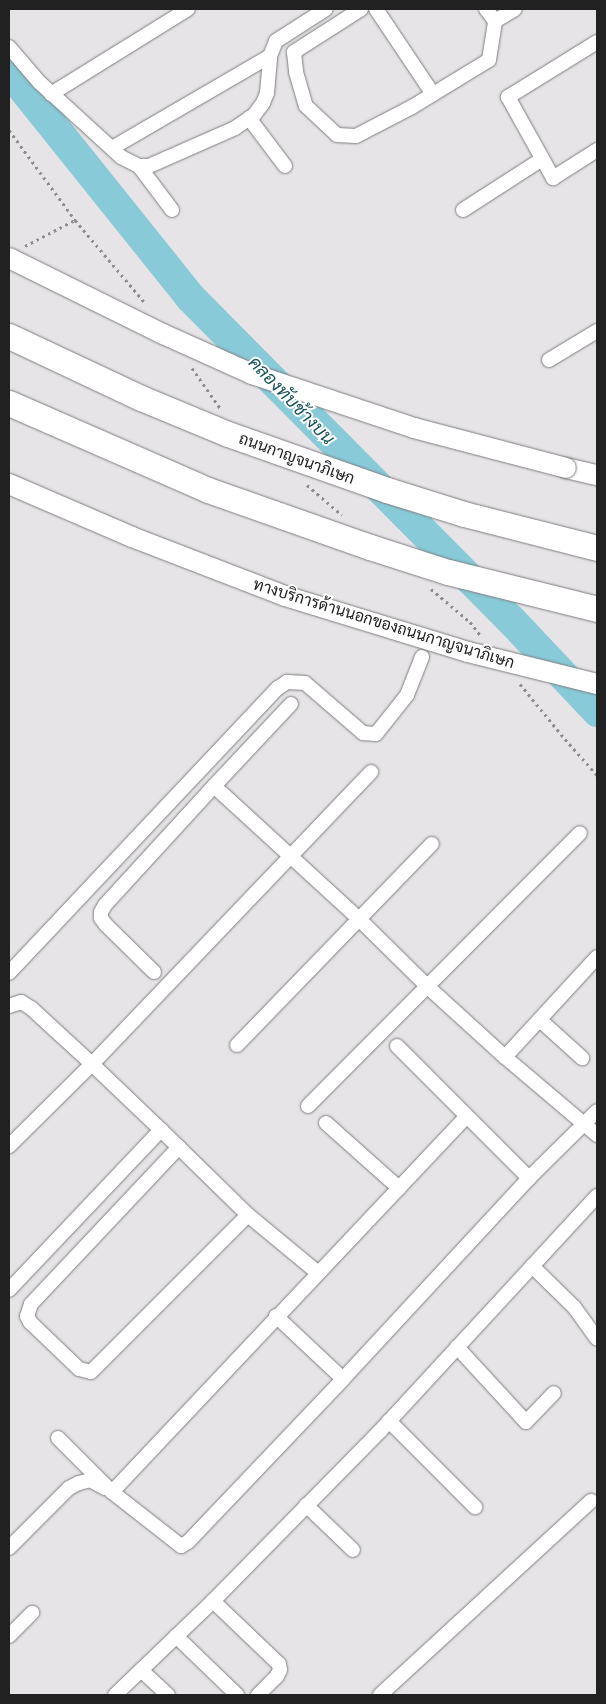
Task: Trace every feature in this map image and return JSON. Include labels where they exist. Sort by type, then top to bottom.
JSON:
[{"type":"highway","name":"ถนนกาญจนาภิเษก","points":[[9,336],[141,398],[228,434],[388,490],[473,516],[597,548]]},
{"type":"highway","points":[[9,403],[208,490],[361,544],[448,572],[597,610]]},
{"type":"main road","points":[[13,254],[154,329],[252,374],[414,428],[597,475]]},
{"type":"main road","name":"ทางบริการด้านนอกของถนนกาญจนาภิเษก","points":[[9,484],[132,536],[285,596],[468,652],[597,684]]},
{"type":"street","points":[[51,94],[188,9]]},
{"type":"street","points":[[139,166],[149,166],[164,160],[235,128],[249,118],[263,103],[267,93],[270,56],[276,41],[326,9]]},
{"type":"street","points":[[360,9],[294,52],[296,72],[306,106],[337,135],[356,136],[433,94],[488,60],[495,21],[486,9]]},
{"type":"street","points":[[376,9],[433,94]]},
{"type":"street","points":[[495,21],[515,9]]},
{"type":"street","points":[[597,42],[508,97],[553,178],[597,150]]},
{"type":"street","points":[[9,47],[51,94],[121,157],[139,166],[172,210]]},
{"type":"street","points":[[112,148],[270,56]]},
{"type":"street","points":[[249,118],[285,166]]},
{"type":"street","points":[[463,210],[542,159]]},
{"type":"street","points":[[549,360],[597,331]]},
{"type":"street","points":[[9,973],[278,688],[287,682],[305,683],[363,733],[376,734],[407,695],[422,657]]},
{"type":"street","points":[[154,972],[106,925],[101,918],[105,905],[291,704]]},
{"type":"street","points":[[9,1146],[92,1064],[371,772]]},
{"type":"street","points":[[214,786],[360,919],[428,987],[505,1058],[584,1122],[597,1135]]},
{"type":"street","points":[[308,1106],[580,832]]},
{"type":"street","points":[[238,1045],[432,844]]},
{"type":"street","points":[[505,1058],[597,957]]},
{"type":"street","points":[[9,1006],[21,1002],[31,1008],[248,1214],[318,1273]]},
{"type":"street","points":[[540,1020],[582,1058]]},
{"type":"street","points":[[397,1046],[529,1178]]},
{"type":"street","points":[[58,1438],[112,1492],[178,1545],[183,1545],[343,1379],[529,1178],[597,1111]]},
{"type":"street","points":[[112,1492],[276,1316],[466,1117]]},
{"type":"street","points":[[326,1123],[399,1188]]},
{"type":"street","points":[[9,1290],[161,1130]]},
{"type":"street","points":[[178,1147],[31,1304],[27,1316],[30,1322],[79,1369],[91,1372],[248,1214]]},
{"type":"street","points":[[115,1695],[213,1600],[389,1421],[597,1196]]},
{"type":"street","points":[[532,1266],[574,1308],[597,1339]]},
{"type":"street","points":[[276,1316],[343,1379]]},
{"type":"street","points":[[457,1347],[526,1422],[554,1393]]},
{"type":"street","points":[[389,1421],[475,1507]]},
{"type":"street","points":[[9,1548],[50,1506],[79,1482],[90,1480],[112,1492]]},
{"type":"street","points":[[380,1695],[590,1501]]},
{"type":"street","points":[[306,1506],[353,1550]]},
{"type":"street","points":[[213,1600],[278,1664],[280,1670],[277,1676],[258,1695]]},
{"type":"street","points":[[9,1636],[32,1613]]},
{"type":"street","points":[[176,1636],[237,1695]]},
{"type":"street","points":[[141,1670],[168,1695]]},
{"type":"path","points":[[13,254],[75,220]]},
{"type":"waterway","name":"คลองทับช้างบน","points":[[9,71],[190,297],[510,619],[597,711]]}]
